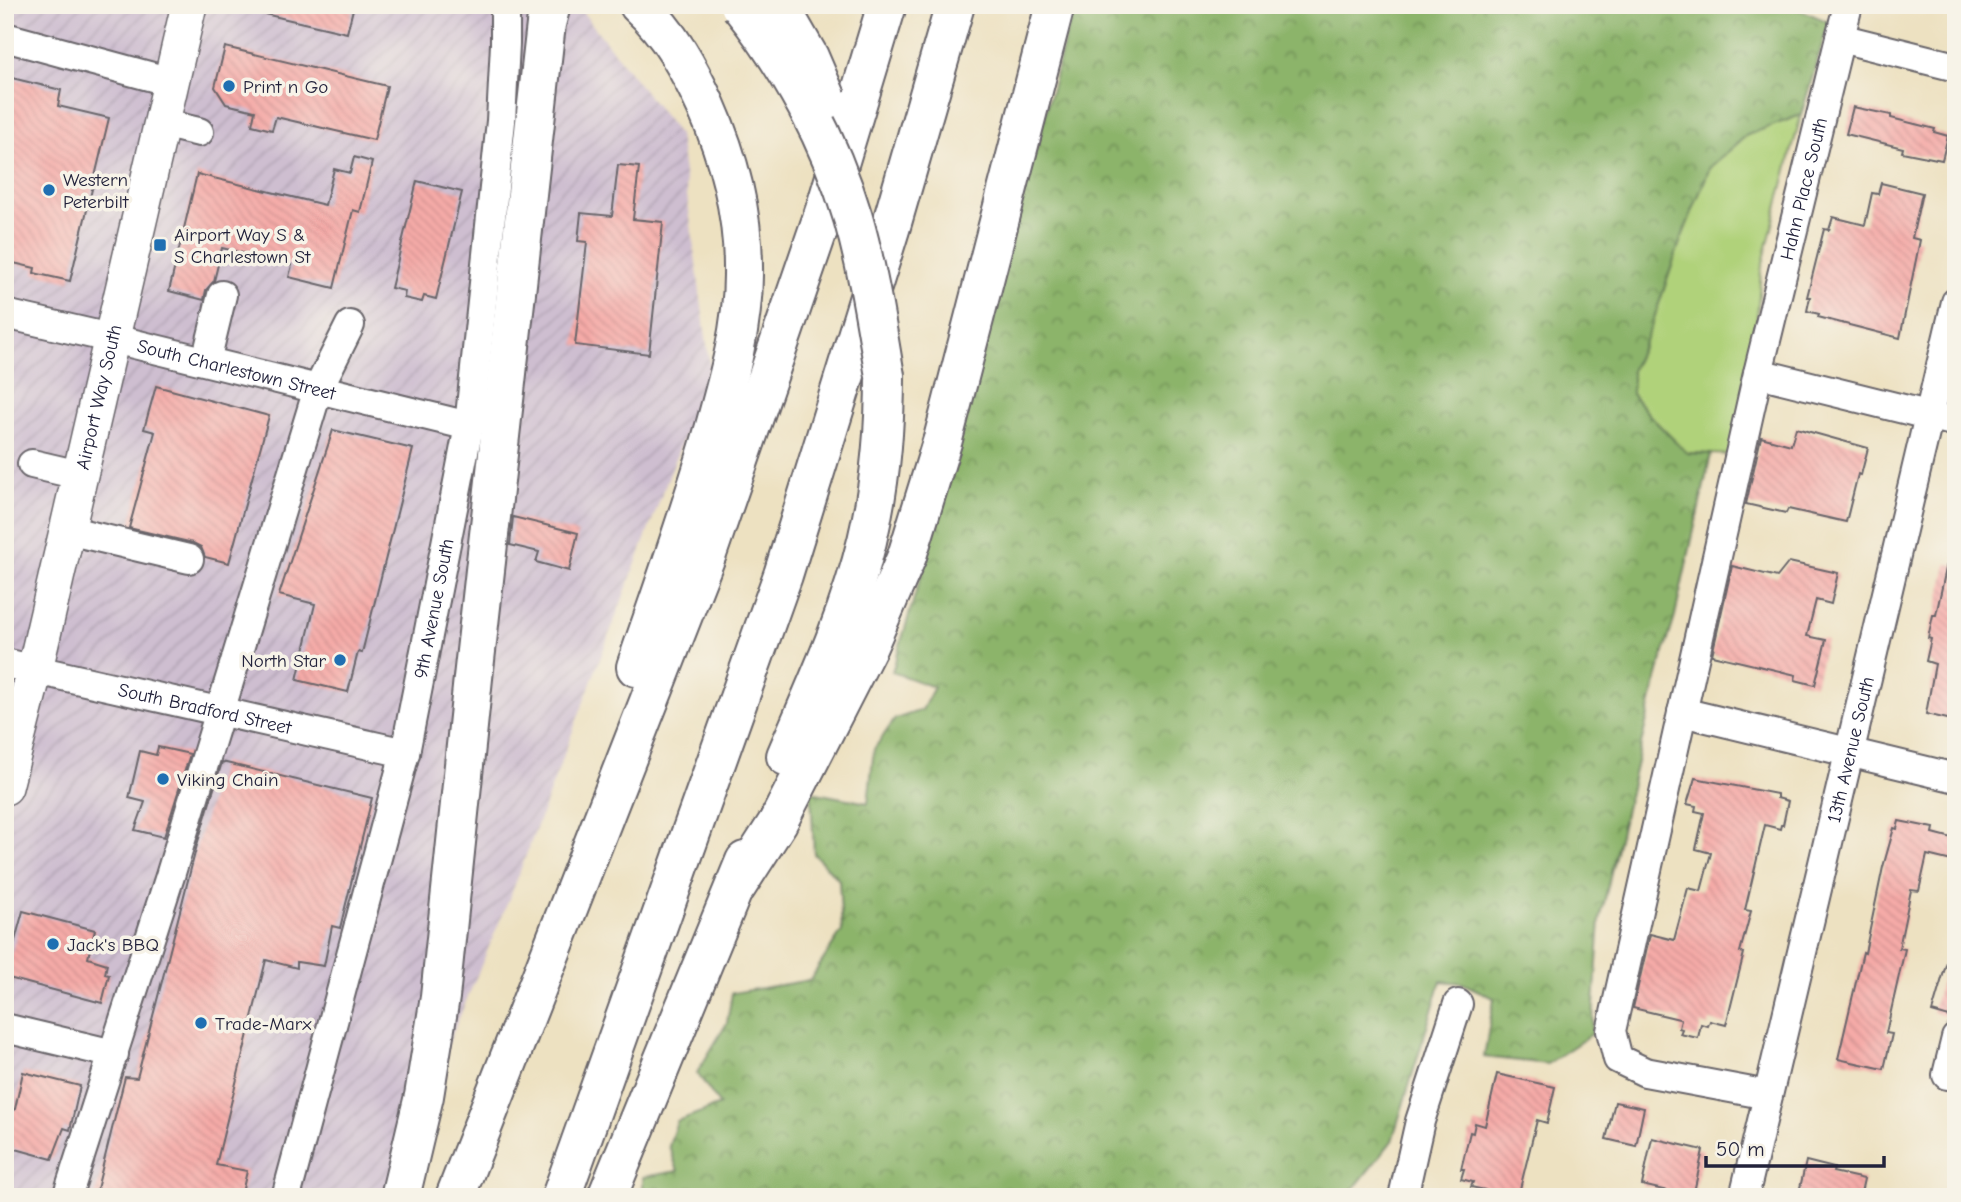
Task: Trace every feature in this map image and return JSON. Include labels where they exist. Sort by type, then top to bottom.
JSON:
[{"type":"highway","points":[[400,1197],[425,1096],[440,997],[524,213],[546,24],[551,5]]},
{"type":"highway","points":[[639,5],[678,51],[696,82],[719,133],[737,202],[743,258],[740,317],[728,379],[701,477],[694,546]]},
{"type":"highway","points":[[740,5],[794,84],[842,187],[852,215],[872,295],[885,376]]},
{"type":"highway","points":[[779,5],[809,57],[848,151],[863,197],[877,259],[885,376],[884,439],[877,492],[861,563],[852,639]]},
{"type":"highway","points":[[455,1197],[605,817],[603,755],[694,546],[825,210],[887,5]]},
{"type":"highway","points":[[561,1197],[783,575],[891,226],[955,5]]},
{"type":"highway","points":[[607,1197],[737,886],[764,812],[852,639],[898,578],[926,497],[1055,5]]},
{"type":"main road","name":"Airport Way South","points":[[5,787],[20,666],[67,530],[188,5]]},
{"type":"street","name":"9th Avenue South","points":[[286,1197],[405,753],[468,426],[500,121],[505,5]]},
{"type":"street","name":"Hahn Place South","points":[[1768,1095],[1645,1072],[1618,1059],[1611,1031],[1758,373],[1848,5]]},
{"type":"street","points":[[5,37],[171,82]]},
{"type":"street","points":[[1840,38],[1956,67]]},
{"type":"street","points":[[161,123],[199,132]]},
{"type":"street","points":[[205,361],[222,295]]},
{"type":"street","name":"13th Avenue South","points":[[1744,1197],[1849,751],[1943,419],[1956,302]]},
{"type":"street","name":"South Charlestown Street","points":[[5,314],[468,426]]},
{"type":"street","points":[[67,1197],[221,711],[318,389],[350,325]]},
{"type":"street","points":[[1758,373],[1943,419]]},
{"type":"street","points":[[32,464],[79,475]]},
{"type":"street","points":[[67,530],[188,559]]},
{"type":"street","name":"South Bradford Street","points":[[20,666],[405,753]]},
{"type":"street","points":[[1682,712],[1956,778]]},
{"type":"street","points":[[1403,1197],[1420,1121],[1458,1004]]},
{"type":"street","points":[[5,1028],[114,1054]]},
{"type":"street","points":[[1947,1076],[1956,1038]]},
{"type":"shaded area","points":[[5,5],[577,5],[679,135],[710,367],[514,887],[384,1197],[5,1197]]},
{"type":"green space","points":[[1074,5],[1789,5],[1829,22],[1801,115],[1747,135],[1710,167],[1680,242],[1651,327],[1632,369],[1632,394],[1650,416],[1687,453],[1711,454],[1674,620],[1658,672],[1600,920],[1592,1034],[1547,1064],[1484,1057],[1494,998],[1462,983],[1441,981],[1392,1141],[1347,1197],[643,1197],[643,1177],[678,1171],[669,1146],[677,1121],[720,1105],[697,1073],[727,1023],[732,993],[810,980],[842,931],[839,880],[814,854],[811,792],[868,803],[874,749],[895,719],[922,710],[934,687],[892,672],[936,525]]},
{"type":"green space","points":[[1801,115],[1761,271],[1752,374],[1734,455],[1687,453],[1632,394],[1632,369],[1651,327],[1680,242],[1710,167],[1747,135]]},
{"type":"building","points":[[261,5],[354,5],[347,33],[260,13]]},
{"type":"building","points":[[225,47],[387,86],[374,140],[276,117],[272,130],[252,125],[255,111],[226,104],[215,87]]},
{"type":"building","name":"Western Peterbilt","points":[[12,78],[61,90],[58,106],[109,118],[70,281],[34,273],[35,268],[5,261],[5,93],[8,94]]},
{"type":"building","points":[[1853,107],[1891,115],[1891,118],[1935,129],[1934,132],[1948,136],[1942,160],[1902,152],[1903,148],[1846,134]]},
{"type":"building","points":[[354,157],[372,162],[360,212],[353,210],[334,288],[289,277],[292,265],[222,248],[214,281],[206,290],[204,300],[169,291],[197,174],[325,205],[334,169],[350,173]]},
{"type":"building","points":[[618,165],[639,167],[633,219],[663,222],[649,354],[575,345],[587,242],[578,241],[581,213],[612,216]]},
{"type":"building","points":[[417,181],[462,192],[436,299],[424,296],[422,302],[404,298],[405,291],[391,288]]},
{"type":"building","points":[[1881,183],[1922,193],[1912,238],[1920,240],[1900,338],[1818,317],[1819,314],[1807,311],[1810,297],[1807,297],[1824,229],[1829,230],[1833,217],[1865,225],[1872,193],[1878,194]]},
{"type":"building","points":[[156,386],[269,416],[229,563],[205,557],[201,547],[193,543],[129,528],[155,432],[144,429]]},
{"type":"building","points":[[1796,428],[1868,448],[1861,475],[1858,474],[1846,522],[1788,509],[1786,513],[1746,504],[1761,437],[1791,445]]},
{"type":"building","points":[[333,430],[413,449],[362,653],[358,652],[348,692],[297,680],[315,604],[279,595]]},
{"type":"building","points":[[513,517],[578,533],[569,571],[536,562],[539,552],[510,545]]},
{"type":"building","points":[[1789,562],[1838,573],[1831,604],[1816,600],[1807,636],[1826,640],[1815,685],[1795,680],[1796,675],[1712,655],[1732,566],[1777,577]]},
{"type":"building","points":[[1947,564],[1956,565],[1956,721],[1926,714],[1935,664],[1926,661],[1931,639],[1928,638]]},
{"type":"building","name":"Viking Chain","points":[[158,747],[190,754],[164,837],[135,830],[145,802],[129,798],[140,751],[156,755]]},
{"type":"building","name":"Trade-Marx","points":[[222,762],[372,798],[340,928],[332,926],[324,966],[297,962],[297,968],[266,960],[216,1165],[247,1171],[241,1197],[95,1197],[125,1077],[137,1078],[197,845]]},
{"type":"building","points":[[1695,778],[1777,794],[1777,798],[1788,801],[1780,829],[1765,825],[1745,910],[1751,911],[1740,952],[1744,953],[1726,1025],[1710,1021],[1708,1026],[1701,1024],[1698,1038],[1680,1034],[1682,1029],[1679,1028],[1679,1019],[1633,1008],[1650,934],[1674,940],[1688,888],[1701,891],[1711,853],[1696,849],[1704,813],[1695,811],[1696,806],[1687,804]]},
{"type":"building","points":[[1899,821],[1934,828],[1933,833],[1956,839],[1956,862],[1927,855],[1919,891],[1911,890],[1899,948],[1905,949],[1886,1033],[1892,1034],[1884,1069],[1838,1059],[1883,867],[1894,828],[1897,829]]},
{"type":"building","name":"Jack's BBQ","points":[[23,911],[95,930],[88,958],[107,964],[105,974],[109,975],[102,1003],[5,977]]},
{"type":"building","points":[[1951,948],[1956,949],[1956,1019],[1932,1012]]},
{"type":"building","points":[[23,1072],[80,1086],[70,1130],[64,1128],[52,1159],[5,1146],[5,1114],[15,1109]]},
{"type":"building","points":[[1497,1074],[1555,1087],[1547,1123],[1537,1120],[1518,1197],[1483,1197],[1485,1190],[1471,1187],[1473,1182],[1461,1179],[1470,1132],[1473,1133],[1475,1123],[1485,1126]]},
{"type":"building","points":[[1615,1102],[1644,1108],[1636,1146],[1606,1139]]},
{"type":"building","points":[[1652,1138],[1703,1150],[1693,1197],[1642,1185]]},
{"type":"building","points":[[1806,1161],[1834,1168],[1833,1172],[1864,1179],[1860,1197],[1798,1197]]},
{"type":"place","name":"Print n Go","points":[[229,86]]},
{"type":"place","name":"Western Peterbilt","points":[[49,190]]},
{"type":"place","name":"Airport Way S & S Charlestown St","points":[[160,245]]},
{"type":"place","name":"North Star","points":[[340,660]]},
{"type":"place","name":"Viking Chain","points":[[163,779]]},
{"type":"place","name":"Jack's BBQ","points":[[53,944]]},
{"type":"place","name":"Trade-Marx","points":[[201,1023]]}]
